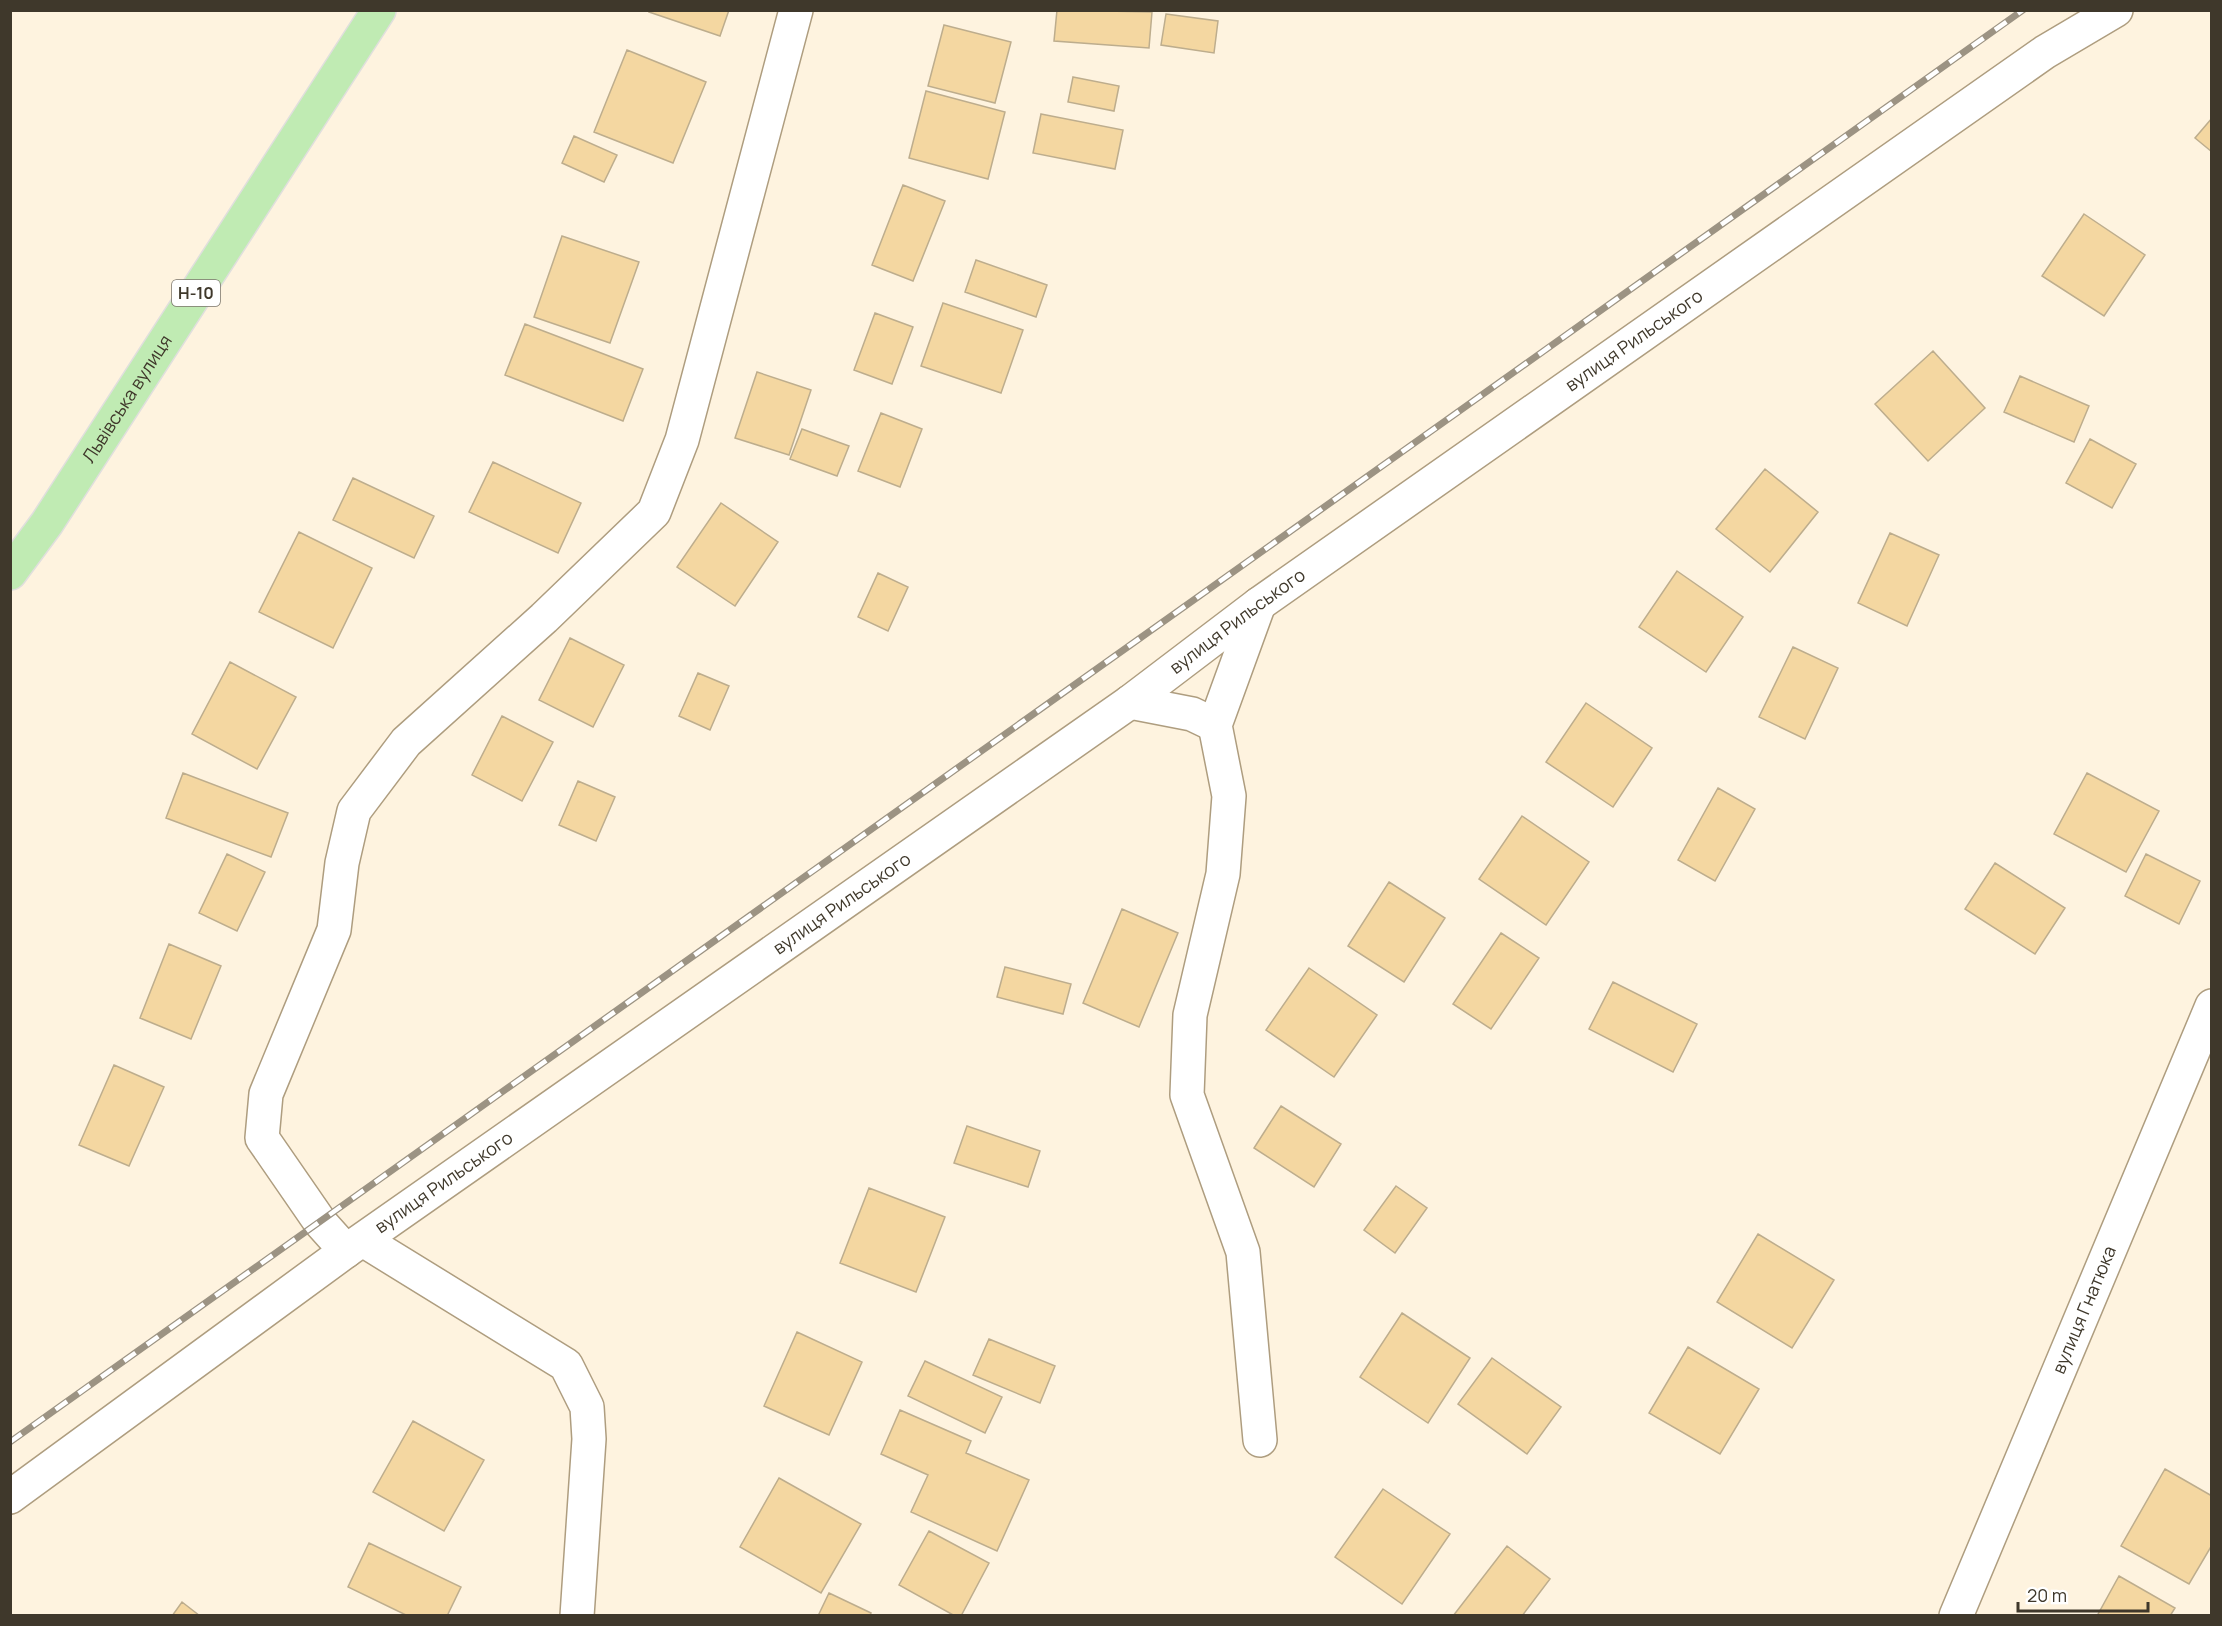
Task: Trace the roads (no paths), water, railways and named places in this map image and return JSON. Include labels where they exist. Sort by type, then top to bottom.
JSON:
[{"type":"main road","name":"Львівська вулиця","points":[[10,573],[53,513],[379,10]]},
{"type":"street","points":[[354,1246],[320,1222],[262,1138],[266,1094],[334,930],[342,863],[354,812],[406,742],[544,618],[654,512],[682,440],[796,10]]},
{"type":"street","name":"вулиця Рильського","points":[[10,1497],[354,1246],[1130,702],[1259,604],[2035,58],[2116,10]]},
{"type":"street","points":[[1259,604],[1215,725],[1229,796],[1223,874],[1190,1015],[1187,1095],[1243,1252],[1260,1440]]},
{"type":"street","points":[[1130,702],[1192,714],[1215,725]]},
{"type":"street","name":"вулиця Гнатюка","points":[[1956,1616],[2211,1006]]},
{"type":"street","name":"вулиця Рильського","points":[[354,1246],[566,1365],[587,1407],[589,1439],[577,1616]]},
{"type":"railway","points":[[10,1442],[2023,10]]}]
